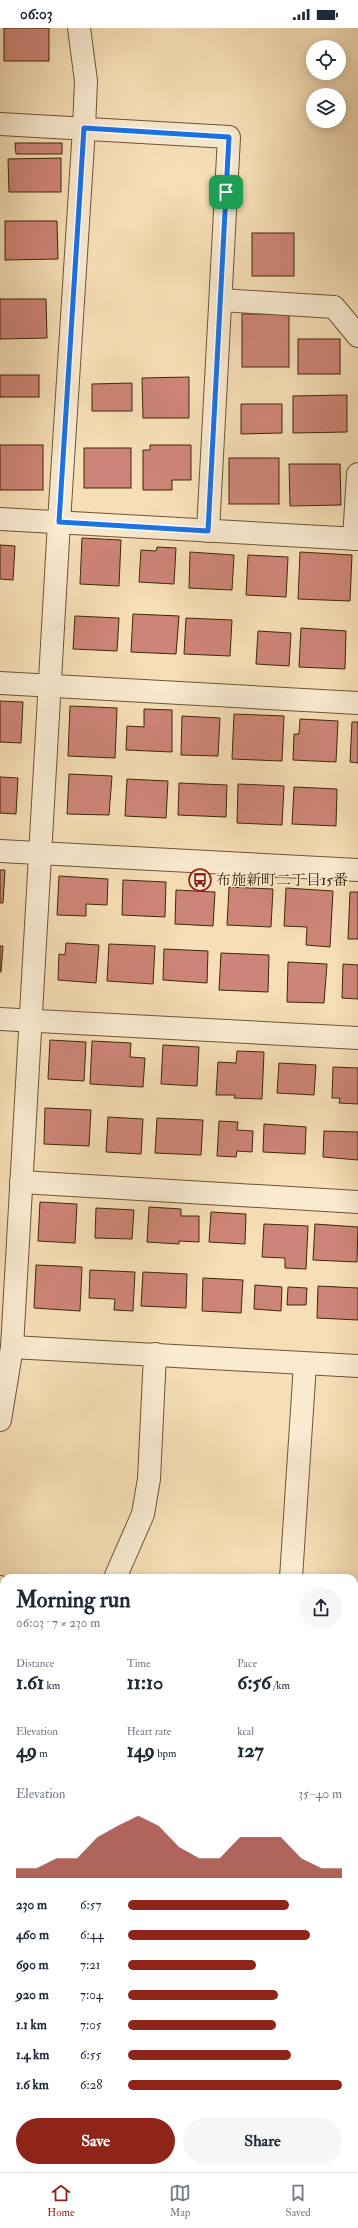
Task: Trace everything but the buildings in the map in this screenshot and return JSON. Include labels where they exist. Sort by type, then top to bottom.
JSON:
[{"type":"street","points":[[0,1420],[6,1396],[12,1347],[32,1020],[59,522],[84,128],[86,81],[79,28]]},
{"type":"street","points":[[0,124],[229,137],[208,531]]},
{"type":"street","points":[[221,300],[334,307],[358,336]]},
{"type":"street","points":[[0,519],[356,539],[358,474]]},
{"type":"street","points":[[0,683],[358,703]]},
{"type":"street","points":[[0,851],[358,870]]},
{"type":"street","points":[[0,1019],[358,1038]]},
{"type":"street","points":[[21,1182],[358,1202]]},
{"type":"street","points":[[12,1347],[358,1366]]},
{"type":"street","points":[[117,1574],[143,1514],[149,1478],[155,1354]]},
{"type":"street","points":[[291,1574],[305,1364]]},
{"type":"place","name":"布施新町二丁目15番","points":[[200,880]]},
{"type":"route","points":[[84,128],[229,137],[226,192],[208,531],[59,522],[84,128]]}]
